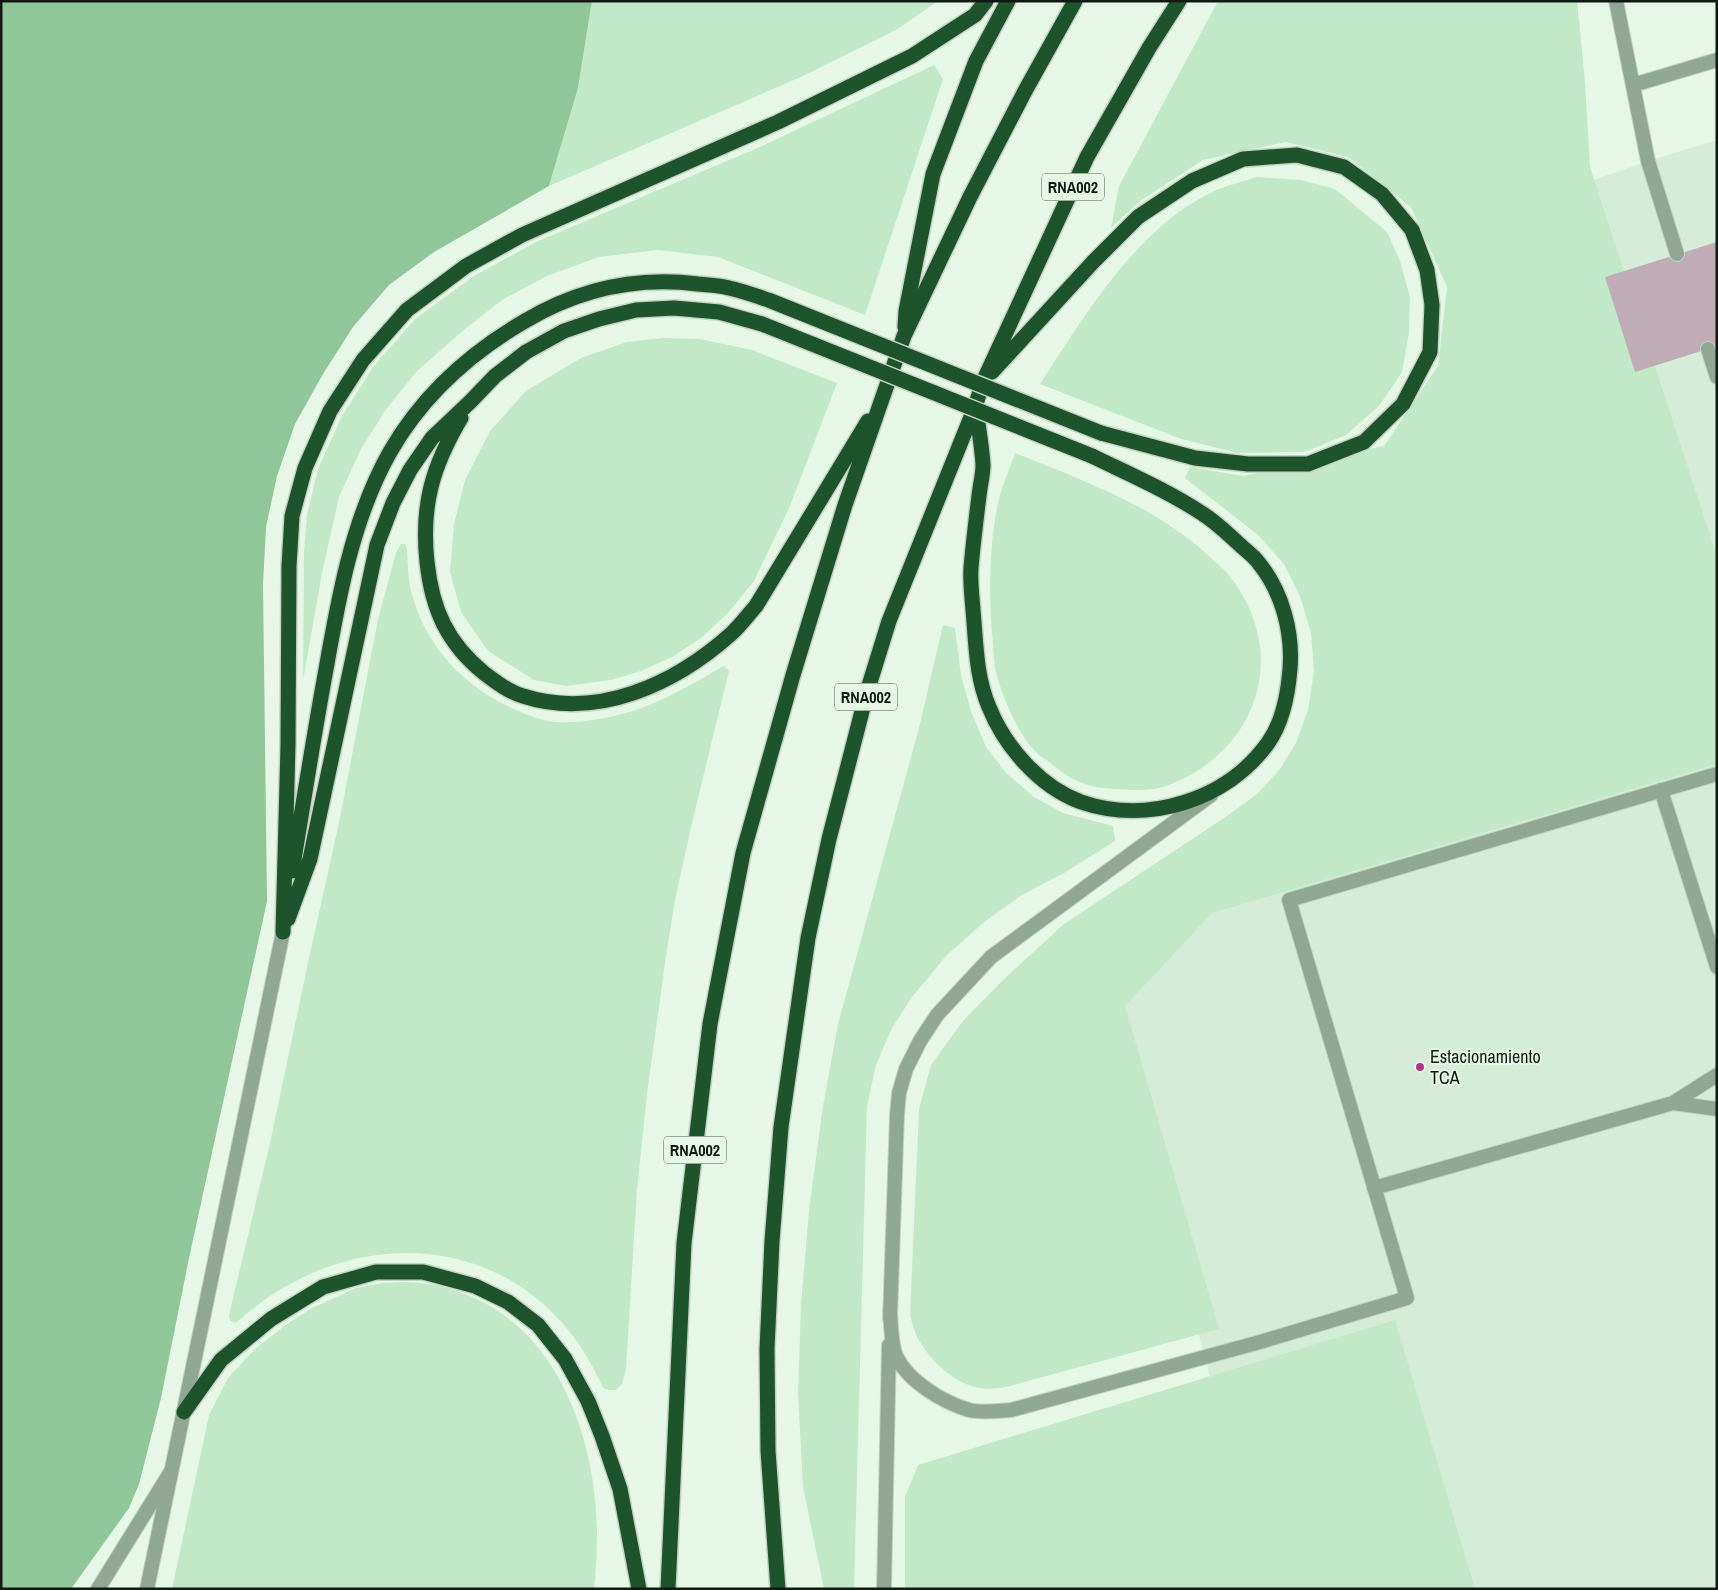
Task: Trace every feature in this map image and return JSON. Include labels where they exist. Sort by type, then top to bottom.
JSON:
[{"type":"highway","points":[[283,932],[288,745],[289,566],[292,516],[305,468],[330,411],[363,360],[407,310],[466,266],[522,235],[778,122],[912,56],[975,15],[986,1]]},
{"type":"highway","points":[[904,336],[906,311],[933,174],[976,61],[1008,1]]},
{"type":"highway","name":"RNA002","points":[[668,1589],[684,1243],[710,1024],[743,853],[793,675],[839,524],[904,336],[970,197],[1025,91],[1075,1]]},
{"type":"highway","name":"RNA002","points":[[778,1589],[768,1452],[767,1349],[772,1241],[781,1127],[808,938],[829,839],[867,692],[889,620],[976,407],[983,382],[1087,157],[1149,48],[1179,1]]},
{"type":"highway","points":[[283,932],[309,766],[338,602],[368,500],[390,452],[411,420],[441,384],[476,354],[550,306],[592,290],[636,282],[680,282],[727,287],[771,301],[1101,432],[1195,458],[1248,464],[1308,464],[1364,442],[1404,404],[1430,352],[1432,306],[1427,270],[1412,230],[1382,194],[1344,168],[1297,155],[1243,159],[1192,181],[1138,217],[1093,262],[983,382]]},
{"type":"highway","points":[[283,932],[310,859],[377,545],[393,502],[410,470],[432,438],[495,376],[526,352],[564,331],[599,319],[636,310],[674,308],[719,312],[762,324],[1092,456],[1155,486],[1204,514],[1258,561],[1276,591],[1288,624],[1291,655],[1287,695],[1282,714],[1269,741],[1254,760],[1232,780],[1204,796],[1172,806],[1143,810],[1113,808],[1081,802],[1050,786],[1026,764],[1004,736],[988,707],[978,670],[970,572],[983,465],[976,407]]},
{"type":"highway","points":[[470,402],[448,441],[432,478],[426,512],[425,545],[428,576],[436,611],[454,643],[474,664],[498,683],[522,696],[560,704],[591,703],[632,694],[666,679],[699,660],[733,633],[756,606],[884,394]]},
{"type":"highway","points":[[184,1412],[221,1360],[271,1320],[323,1287],[376,1272],[423,1272],[475,1286],[508,1302],[538,1325],[565,1359],[588,1401],[620,1489],[639,1589]]},
{"type":"street","points":[[1616,1],[1648,160],[1677,254]]},
{"type":"street","points":[[1633,85],[1717,60]]},
{"type":"street","points":[[1708,349],[1717,377]]},
{"type":"street","points":[[890,1310],[895,1353],[904,1369],[918,1383],[948,1402],[969,1410],[990,1412],[1011,1410],[1407,1298],[1288,900],[1717,774]]},
{"type":"street","points":[[884,1589],[890,1310],[897,1115],[899,1093],[906,1069],[937,1015],[991,957],[1232,780]]},
{"type":"street","points":[[1661,790],[1717,967]]},
{"type":"street","points":[[147,1589],[283,932]]},
{"type":"street","points":[[1374,1188],[1674,1103],[1717,1075]]},
{"type":"street","points":[[1674,1103],[1717,1108]]},
{"type":"street","points":[[98,1589],[171,1473]]},
{"type":"shaded area","points":[[1717,140],[1717,1589],[948,1589],[945,1467],[1210,1376],[1197,1328],[1020,990],[1362,770],[1536,200],[1648,161]]},
{"type":"green space","points":[[1,1],[592,1],[578,88],[549,186],[434,252],[389,285],[353,327],[323,374],[295,424],[277,476],[266,527],[263,584],[267,901],[189,1258],[161,1398],[139,1484],[129,1508],[71,1589],[1,1589]]},
{"type":"green space","points":[[592,1],[938,1],[896,30],[803,76],[549,186],[578,88]]},
{"type":"green space","points":[[1218,1],[1577,1],[1585,82],[1590,167],[1717,557],[1717,764],[1212,913],[1125,1006],[1219,1329],[1002,1388],[978,1388],[958,1380],[934,1361],[917,1337],[910,1315],[919,1109],[931,1065],[963,1021],[1004,979],[1064,924],[1257,794],[1280,769],[1296,743],[1308,710],[1314,671],[1311,633],[1300,596],[1284,564],[1258,535],[1185,478],[1190,467],[1243,476],[1384,446],[1438,366],[1447,287],[1411,207],[1348,157],[1286,142],[1203,160],[1140,201],[1111,228],[1119,186]]},
{"type":"green space","points":[[934,65],[943,79],[865,315],[718,257],[658,250],[599,257],[547,276],[502,300],[417,371],[387,408],[361,449],[339,497],[322,573],[303,681],[304,551],[307,515],[318,469],[342,416],[373,367],[415,319],[474,276],[536,242],[762,146]]},
{"type":"green space","points":[[1257,177],[1301,180],[1335,189],[1387,232],[1400,261],[1410,297],[1409,333],[1402,372],[1379,406],[1346,435],[1305,452],[1238,453],[1181,439],[1040,384],[1075,330],[1115,275],[1161,227],[1186,207],[1214,191]]},
{"type":"green space","points":[[662,338],[700,339],[752,350],[837,383],[790,506],[754,581],[727,614],[701,638],[672,657],[641,671],[611,680],[566,686],[534,680],[488,651],[461,612],[450,572],[454,524],[465,480],[490,431],[526,391],[581,358],[627,342]]},
{"type":"green space","points":[[1015,453],[1118,496],[1167,523],[1189,539],[1227,572],[1249,608],[1259,640],[1261,671],[1254,701],[1241,728],[1221,752],[1195,772],[1163,787],[1152,789],[1139,790],[1091,786],[1066,775],[1038,754],[1021,733],[1005,700],[995,668],[990,590],[991,552],[996,516],[1001,493]]},
{"type":"green space","points":[[401,544],[405,544],[407,549],[409,580],[413,598],[428,634],[439,650],[451,665],[480,690],[524,713],[557,722],[593,720],[636,710],[659,701],[724,666],[729,671],[692,823],[675,900],[666,956],[647,1094],[637,1190],[626,1369],[622,1384],[616,1390],[603,1388],[573,1336],[534,1296],[489,1269],[439,1255],[387,1254],[334,1265],[283,1288],[236,1323],[230,1321],[229,1315],[270,1143],[340,818],[378,619],[396,553]]},
{"type":"green space","points":[[943,625],[955,628],[961,675],[971,711],[986,747],[1006,773],[1034,797],[1063,813],[1113,826],[1115,841],[1064,873],[1022,895],[983,923],[947,955],[912,997],[892,1028],[876,1065],[867,1106],[854,1589],[824,1589],[803,1487],[798,1392],[801,1305],[809,1210],[823,1106],[838,1024],[919,728]]},
{"type":"green space","points":[[404,1282],[447,1288],[495,1309],[523,1332],[547,1359],[565,1390],[579,1424],[589,1460],[595,1496],[597,1532],[594,1589],[172,1589],[209,1415],[228,1378],[255,1349],[287,1324],[312,1308],[356,1288],[383,1283]]},
{"type":"green space","points":[[1395,1320],[1475,1589],[905,1589],[905,1497],[918,1465]]},
{"type":"building","points":[[1717,242],[1717,346],[1635,372],[1605,277]]},
{"type":"place","name":"Estacionamiento TCA","points":[[1420,1067]]}]
